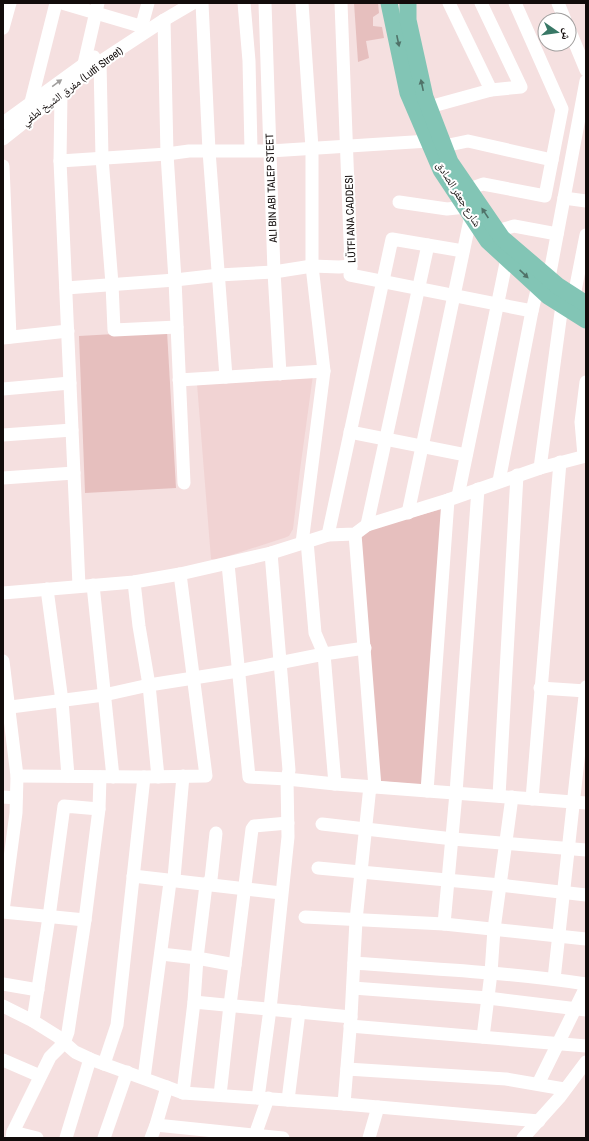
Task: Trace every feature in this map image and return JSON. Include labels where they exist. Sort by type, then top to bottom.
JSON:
[{"type":"main road","name":"شارع جعفر الصادق","points":[[389,3],[408,93],[436,144],[502,238],[543,282]]},
{"type":"main road","name":"شارع جعفر الصادق","points":[[408,3],[408,20],[424,97],[429,107],[441,170],[488,241],[507,258],[574,302],[586,320]]},
{"type":"street","points":[[3,28],[10,3]]},
{"type":"street","points":[[31,102],[56,3]]},
{"type":"street","points":[[62,3],[97,8],[141,26]]},
{"type":"street","points":[[141,26],[148,3]]},
{"type":"street","name":"مفرق الشيخ لطفي (Lutfi Street)","points":[[3,139],[100,62],[163,21],[194,3]]},
{"type":"street","points":[[202,3],[209,151],[226,377]]},
{"type":"street","points":[[244,3],[249,61],[251,150]]},
{"type":"street","name":"ALI BIN ABI TALEP STEET","points":[[265,3],[274,272],[280,374]]},
{"type":"street","points":[[302,3],[312,148],[312,266],[324,371],[304,542],[315,633],[324,654],[334,784]]},
{"type":"street","name":"LÜTFI ANA CADDESI","points":[[341,3],[351,266],[350,275],[532,311]]},
{"type":"street","points":[[449,3],[491,90]]},
{"type":"street","points":[[429,107],[491,90],[521,86],[481,3]]},
{"type":"street","points":[[468,189],[483,184],[545,196],[562,109],[515,3]]},
{"type":"street","points":[[4,122],[84,64],[174,5]]},
{"type":"street","points":[[84,64],[97,8]]},
{"type":"street","points":[[163,21],[167,154],[184,483]]},
{"type":"street","points":[[577,48],[586,70]]},
{"type":"street","points":[[100,62],[102,158],[112,284],[114,330],[177,327]]},
{"type":"street","points":[[499,481],[532,311],[543,282],[557,234],[586,81]]},
{"type":"street","points":[[61,94],[60,161],[79,586]]},
{"type":"street","points":[[60,161],[167,154],[189,151],[270,151],[347,146],[436,144],[468,141],[552,160]]},
{"type":"street","points":[[3,166],[6,337],[68,331]]},
{"type":"street","points":[[564,198],[586,202]]},
{"type":"street","points":[[399,202],[468,211],[463,251],[408,513]]},
{"type":"street","points":[[497,231],[514,226],[557,234]]},
{"type":"street","points":[[540,468],[574,302],[586,235]]},
{"type":"street","points":[[328,535],[392,239],[463,251]]},
{"type":"street","points":[[366,525],[428,245]]},
{"type":"street","points":[[427,791],[453,498],[466,455],[507,258]]},
{"type":"street","points":[[66,288],[219,275],[274,272],[312,266],[351,266]]},
{"type":"street","points":[[179,380],[324,371]]},
{"type":"street","points":[[3,593],[134,582],[228,564],[271,553],[328,535],[355,534],[366,525],[408,513],[517,475],[585,456],[581,422],[586,382]]},
{"type":"street","points":[[3,389],[70,383]]},
{"type":"street","points":[[3,434],[72,430]]},
{"type":"street","points":[[350,432],[466,455]]},
{"type":"street","points":[[532,799],[540,688],[560,462]]},
{"type":"street","points":[[3,478],[74,473]]},
{"type":"street","points":[[483,1037],[491,973],[494,929],[506,842],[505,797],[517,475]]},
{"type":"street","points":[[444,924],[453,839],[478,489]]},
{"type":"street","points":[[344,1104],[351,1021],[356,920],[372,787],[365,648],[355,534]]},
{"type":"street","points":[[254,1137],[263,1098],[281,893],[288,837],[287,779],[289,770],[271,553]]},
{"type":"street","points":[[228,564],[250,777],[580,803]]},
{"type":"street","points":[[17,776],[206,776],[180,574]]},
{"type":"street","points":[[134,582],[139,626],[149,685],[158,777]]},
{"type":"street","points":[[37,1138],[13,1135],[50,1057],[64,1043],[68,1032],[85,920],[99,809],[107,777],[104,695],[93,585]]},
{"type":"street","points":[[47,589],[62,701],[68,776]]},
{"type":"street","points":[[6,708],[104,695],[149,685],[280,664],[324,654],[365,648]]},
{"type":"street","points":[[3,661],[6,708],[17,776],[16,813],[3,911],[85,920]]},
{"type":"street","points":[[554,979],[568,848],[580,803],[586,687]]},
{"type":"street","points":[[540,688],[586,691]]},
{"type":"street","points":[[144,1078],[170,882],[174,878],[183,776]]},
{"type":"street","points":[[104,1064],[117,1025],[144,777]]},
{"type":"street","points":[[3,798],[16,798]]},
{"type":"street","points":[[33,1021],[64,806],[99,809]]},
{"type":"street","points":[[220,1095],[252,829],[254,826],[288,823]]},
{"type":"street","points":[[322,824],[453,839],[506,842],[586,850]]},
{"type":"street","points":[[183,1093],[206,885],[212,880],[216,833]]},
{"type":"street","points":[[318,868],[500,885],[586,896]]},
{"type":"street","points":[[133,876],[170,882],[281,893]]},
{"type":"street","points":[[304,917],[444,924],[586,939]]},
{"type":"street","points":[[161,954],[197,958],[235,965]]},
{"type":"street","points":[[354,963],[491,973],[554,979],[586,984]]},
{"type":"street","points":[[3,984],[38,990]]},
{"type":"street","points":[[538,1084],[558,1044],[581,1010],[586,987]]},
{"type":"street","points":[[353,988],[488,998],[581,1010]]},
{"type":"street","points":[[194,1002],[299,1012],[351,1021],[483,1037],[586,1046]]},
{"type":"street","points":[[3,1006],[33,1021],[57,1036],[75,1052],[90,1059],[183,1093],[344,1104],[539,1121]]},
{"type":"street","points":[[288,1100],[299,1012]]},
{"type":"street","points":[[66,1138],[90,1059]]},
{"type":"street","points":[[3,1060],[40,1076]]},
{"type":"street","points":[[523,1138],[559,1098],[564,1089],[586,1062]]},
{"type":"street","points":[[347,1069],[506,1079],[564,1089]]},
{"type":"street","points":[[104,1138],[127,1072]]},
{"type":"street","points":[[151,1138],[166,1087]]},
{"type":"street","points":[[369,1138],[378,1107]]},
{"type":"street","points":[[156,1125],[254,1137],[283,1138]]},
{"type":"shaded area","points":[[354,3],[378,3],[379,13],[373,17],[373,26],[382,27],[384,38],[366,41],[369,58],[358,62]]},
{"type":"shaded area","points":[[167,331],[176,488],[85,493],[79,336]]},
{"type":"shaded area","points":[[313,375],[293,529],[289,536],[284,538],[216,560],[211,559],[197,384]]},
{"type":"shaded area","points":[[442,509],[423,785],[379,781],[355,533]]}]
